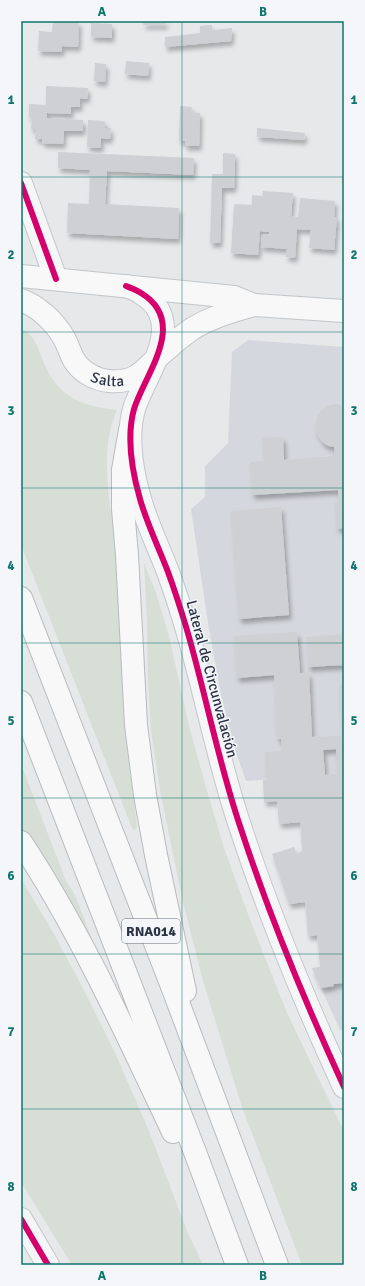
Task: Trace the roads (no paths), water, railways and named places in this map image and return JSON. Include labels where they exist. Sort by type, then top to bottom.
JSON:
[{"type":"main road","name":"Salta","points":[[21,276],[234,297],[254,304],[344,311]]},
{"type":"main road","name":"Salta","points":[[21,300],[36,308],[57,327],[74,360],[79,366],[93,377],[111,381],[131,379],[141,374],[157,358],[192,330],[206,321],[222,314],[254,304]]},
{"type":"main road","points":[[130,430],[123,470],[122,509],[127,555],[136,725],[145,795],[156,856],[201,1064]]},
{"type":"main road","name":"RNA014","points":[[21,598],[173,989],[277,1265]]},
{"type":"main road","name":"RNA014","points":[[21,702],[195,1152],[237,1265]]},
{"type":"main road","points":[[21,842],[80,941],[189,1166],[227,1240]]},
{"type":"street","points":[[21,183],[56,279]]},
{"type":"street","name":"Lateral de Circunvalación","points":[[126,286],[141,293],[156,306],[161,316],[163,328],[162,340],[157,358],[134,410],[130,430],[132,457],[140,499],[180,608],[239,825],[275,924],[315,1024],[344,1087]]},
{"type":"street","points":[[21,1219],[48,1265]]}]
